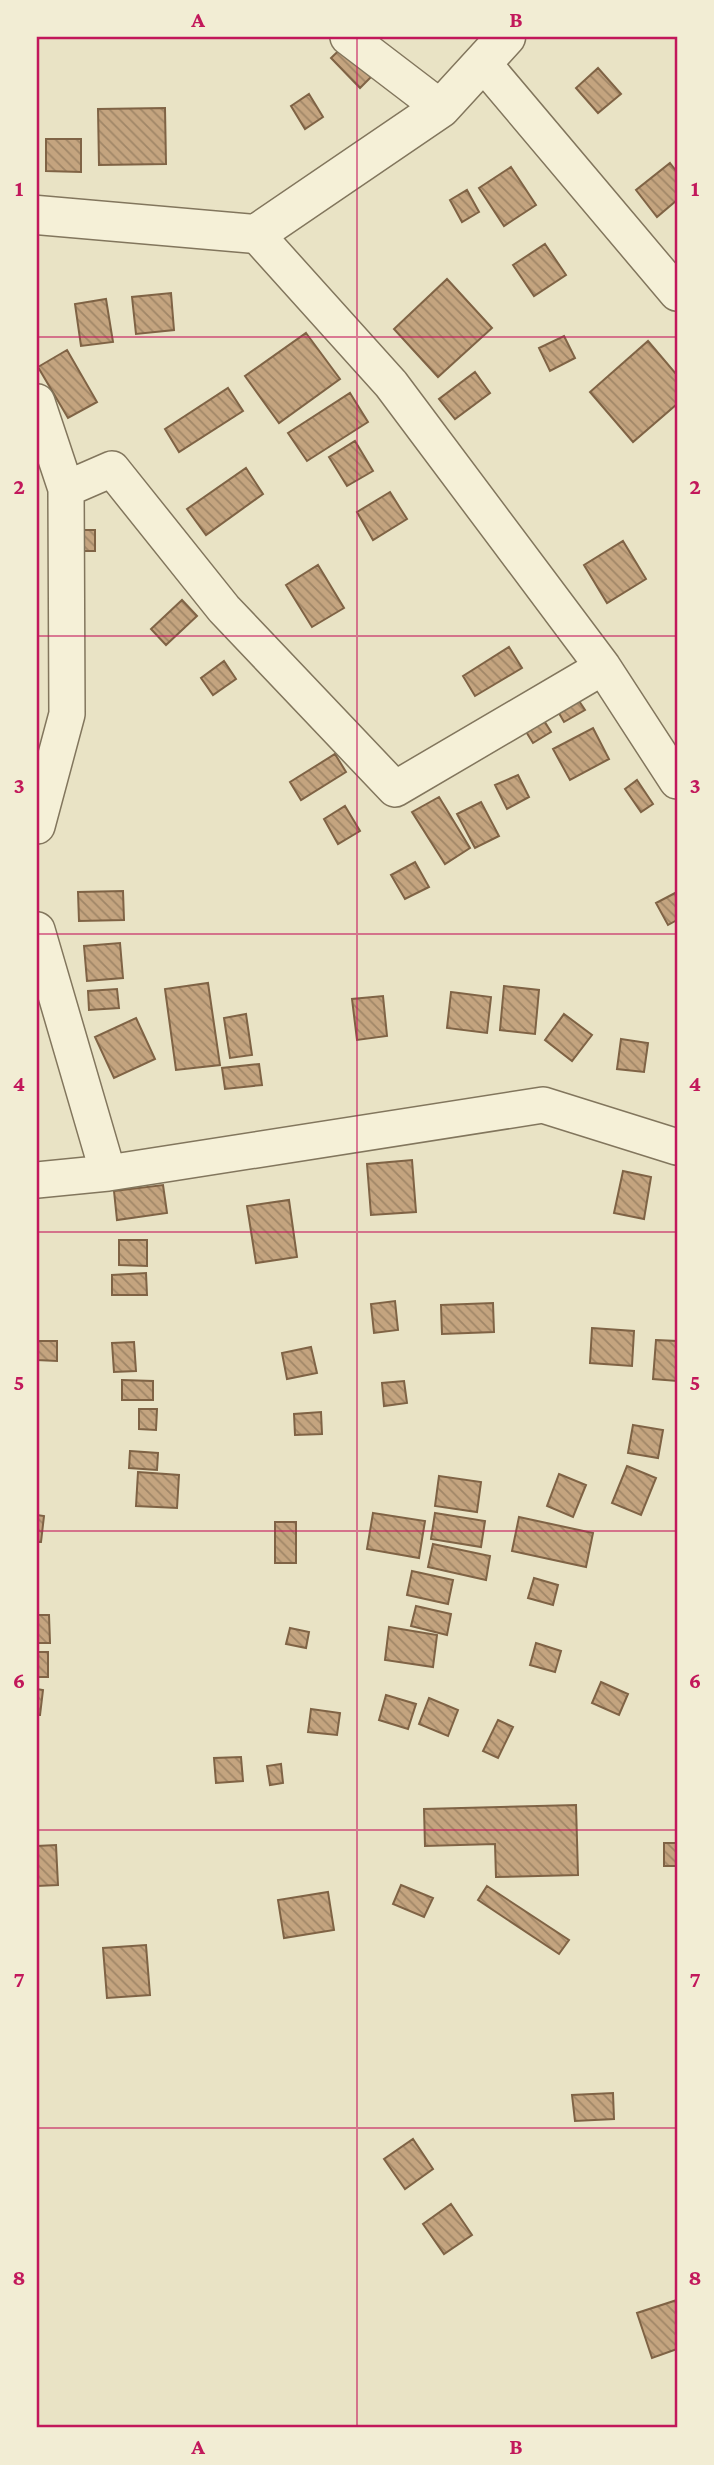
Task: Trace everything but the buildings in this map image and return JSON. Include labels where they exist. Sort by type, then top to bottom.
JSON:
[{"type":"street","points":[[348,37],[441,108]]},
{"type":"street","points":[[37,215],[256,234],[441,108],[494,50],[677,293]]},
{"type":"street","points":[[256,234],[391,384],[603,667],[677,781]]},
{"type":"street","points":[[37,402],[66,489],[67,714],[37,827]]},
{"type":"street","points":[[66,489],[112,469],[224,609],[395,789],[603,667]]},
{"type":"street","points":[[37,930],[108,1173]]},
{"type":"street","points":[[37,1180],[108,1173],[543,1105],[677,1147]]}]
